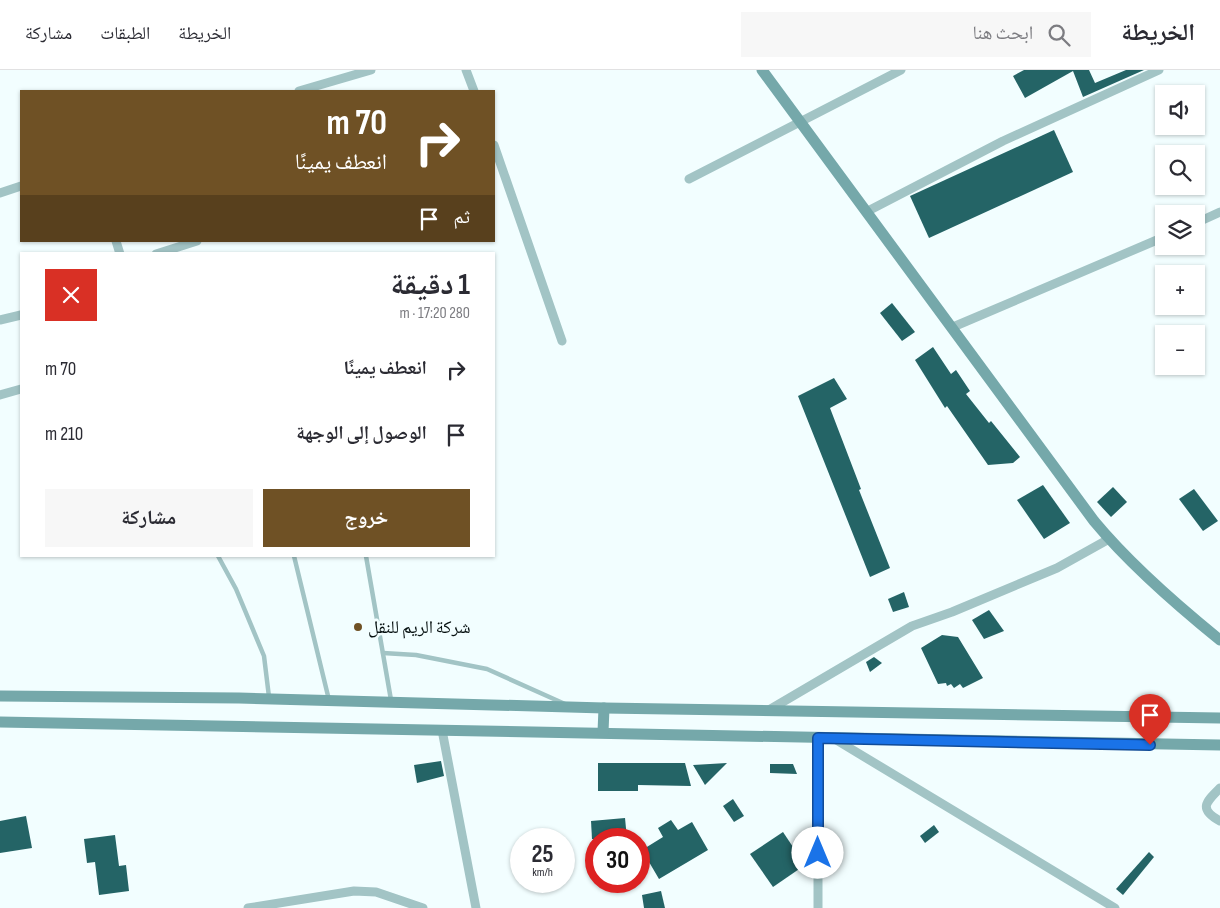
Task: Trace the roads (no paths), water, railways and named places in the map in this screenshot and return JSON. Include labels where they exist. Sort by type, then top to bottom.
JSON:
[{"type":"main road","points":[[762,70],[953,327],[1068,488],[1109,539],[1220,640]]},
{"type":"main road","points":[[0,696],[329,700],[604,708],[1220,718]]},
{"type":"main road","points":[[603,732],[604,708]]},
{"type":"main road","points":[[0,722],[1220,745]]},
{"type":"street","points":[[302,90],[371,70]]},
{"type":"street","points":[[466,70],[474,90]]},
{"type":"street","points":[[689,179],[901,70]]},
{"type":"street","points":[[866,212],[1003,141],[1159,70]]},
{"type":"street","points":[[495,148],[562,340]]},
{"type":"street","points":[[0,193],[20,186]]},
{"type":"street","points":[[1205,219],[1220,212]]},
{"type":"street","points":[[953,327],[1155,241]]},
{"type":"street","points":[[162,252],[195,242]]},
{"type":"street","points":[[0,320],[20,315]]},
{"type":"street","points":[[0,395],[20,389]]},
{"type":"street","points":[[769,710],[912,626],[952,612],[1057,568],[1109,539]]},
{"type":"street","points":[[442,730],[476,908]]},
{"type":"street","points":[[818,738],[818,908]]},
{"type":"street","points":[[833,738],[1115,908]]},
{"type":"street","points":[[1220,788],[1209,799],[1206,808],[1208,814],[1220,821]]},
{"type":"street","points":[[248,908],[354,891],[376,892],[395,896],[423,908]]},
{"type":"street","points":[[395,896],[397,908]]},
{"type":"lane","points":[[219,557],[236,589],[264,656],[269,699]]},
{"type":"lane","points":[[294,557],[329,700]]},
{"type":"lane","points":[[366,557],[391,702]]},
{"type":"lane","points":[[383,653],[416,655],[487,669],[573,707]]},
{"type":"place","name":"شركة الريم للنقل","points":[[358,627]]}]
